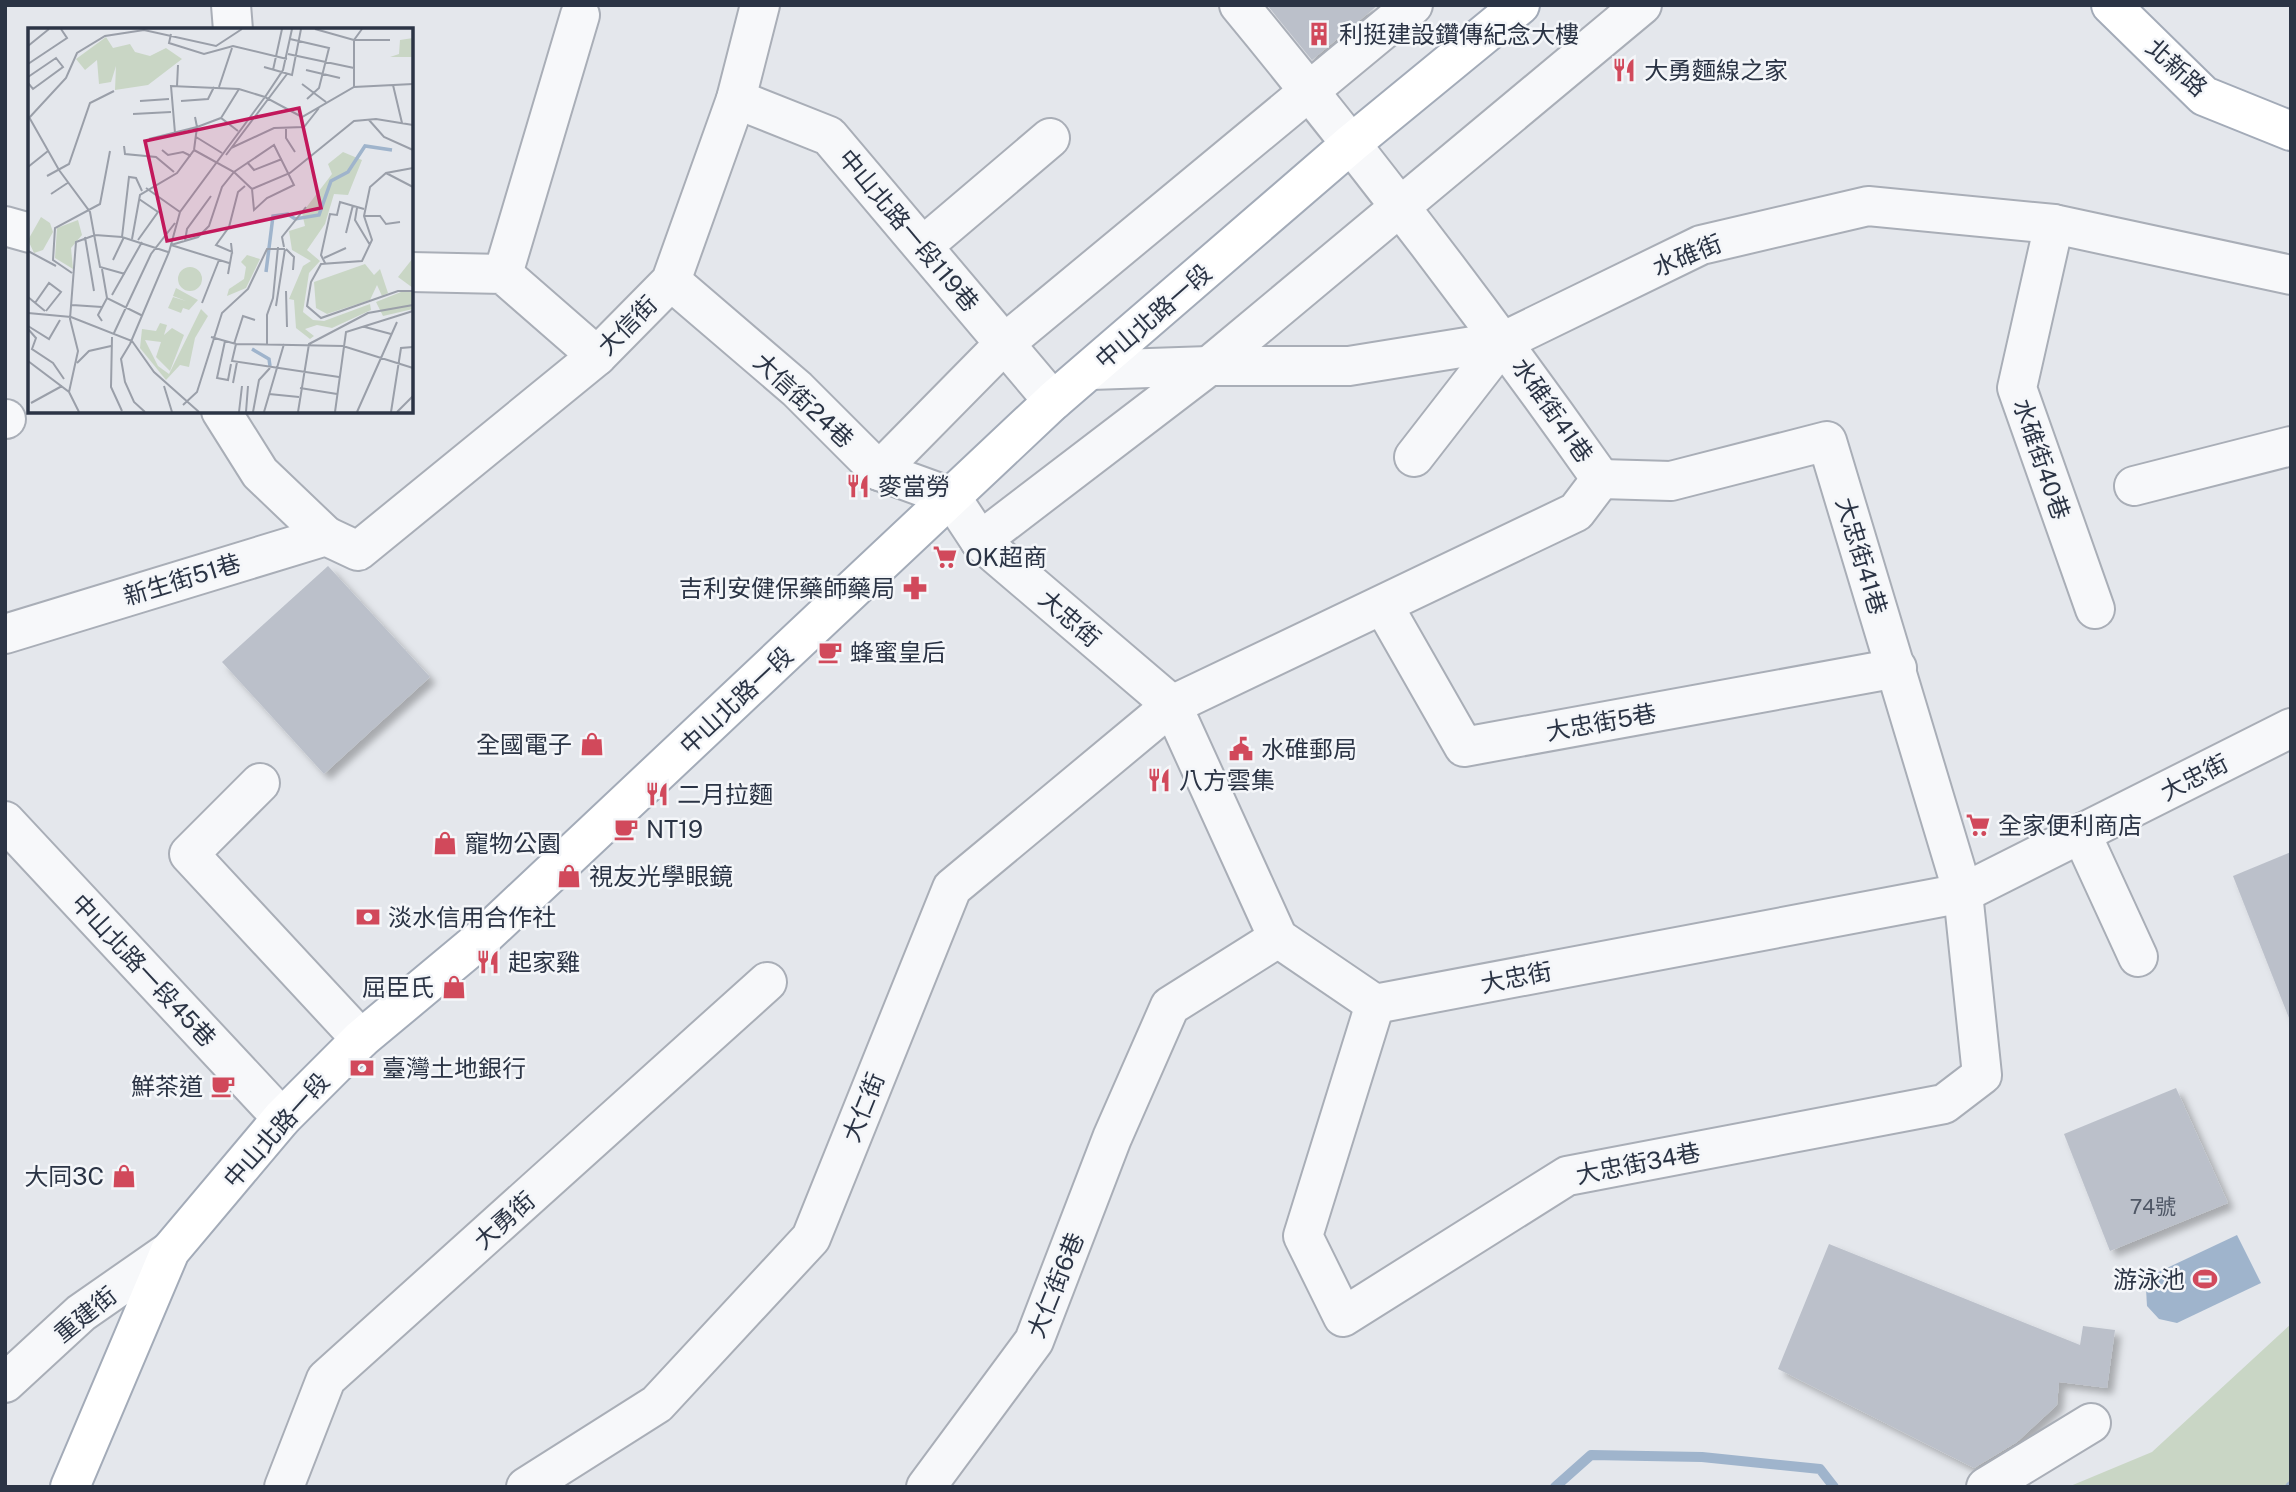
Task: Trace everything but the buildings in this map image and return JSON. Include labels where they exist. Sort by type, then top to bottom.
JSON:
[{"type":"main road","name":"中山北路一段","points":[[70,1487],[170,1251],[282,1118],[361,1040],[482,938],[1053,401],[1352,143],[1520,5]]},
{"type":"main road","name":"北新路","points":[[2111,5],[2204,96],[2291,131]]},
{"type":"street","points":[[232,5],[233,28]]},
{"type":"street","name":"大信街","points":[[342,544],[597,356],[671,281],[736,99],[760,5]]},
{"type":"street","name":"水碓街41巷","points":[[1239,5],[1352,143],[1504,341],[1601,479]]},
{"type":"street","points":[[879,471],[1006,343],[1413,5]]},
{"type":"street","points":[[980,541],[1209,366],[1642,5]]},
{"type":"street","points":[[503,274],[580,15]]},
{"type":"street","name":"中山北路一段119巷","points":[[736,99],[829,135],[1053,401]]},
{"type":"street","points":[[923,246],[1050,138]]},
{"type":"street","name":"水碓街","points":[[1091,370],[1209,366],[1349,366],[1504,341],[1701,245],[1868,206],[2054,225],[2291,275]]},
{"type":"street","name":"水碓街40巷","points":[[2054,225],[2017,388],[2095,609]]},
{"type":"street","points":[[5,226],[28,232]]},
{"type":"street","points":[[413,272],[503,274],[597,356]]},
{"type":"street","name":"大信街24巷","points":[[671,281],[797,389],[879,471],[951,497]]},
{"type":"street","points":[[1414,457],[1504,341]]},
{"type":"street","points":[[222,413],[260,473],[342,544]]},
{"type":"street","name":"大忠街41巷","points":[[1601,479],[1671,481],[1827,441],[1963,892]]},
{"type":"street","points":[[2134,486],[2291,446]]},
{"type":"street","points":[[1172,705],[1576,512],[1601,479]]},
{"type":"street","name":"大忠街","points":[[951,497],[980,541],[1172,705],[1278,938]]},
{"type":"street","name":"新生街51巷","points":[[5,634],[342,544]]},
{"type":"street","name":"大忠街5巷","points":[[1384,606],[1464,747],[1897,668]]},
{"type":"street","name":"大仁街","points":[[526,1487],[657,1404],[811,1238],[952,888],[1172,705]]},
{"type":"street","name":"大忠街","points":[[1375,1004],[1963,892],[2291,728]]},
{"type":"street","points":[[260,783],[189,854],[361,1040]]},
{"type":"street","name":"中山北路一段45巷","points":[[5,821],[282,1118]]},
{"type":"street","points":[[2081,833],[2138,957]]},
{"type":"street","name":"大忠街34巷","points":[[1375,1004],[1303,1236],[1343,1317],[1567,1176],[1944,1104],[1982,1075],[1963,892]]},
{"type":"street","points":[[1278,938],[1375,1004]]},
{"type":"street","name":"大仁街6巷","points":[[926,1487],[1034,1341],[1112,1138],[1171,1006],[1278,938]]},
{"type":"street","name":"大勇街","points":[[284,1487],[326,1379],[767,982]]},
{"type":"street","name":"重建街","points":[[5,1383],[81,1313],[170,1251]]},
{"type":"street","points":[[1986,1487],[2091,1423]]},
{"type":"green space","points":[[2291,1324],[2291,1487],[2068,1487],[2152,1452]]},
{"type":"water","name":"游泳池","points":[[2237,1235],[2261,1283],[2177,1323],[2159,1319],[2147,1306],[2146,1289],[2152,1275]]},
{"type":"waterway","points":[[1555,1487],[1591,1455],[1702,1457],[1820,1469],[1834,1487]]},
{"type":"place","name":"利挺建設鑽傳紀念大樓","points":[[1319,34]]},
{"type":"place","name":"大勇麵線之家","points":[[1624,70]]},
{"type":"place","name":"麥當勞","points":[[858,486]]},
{"type":"place","name":"OK超商","points":[[945,557]]},
{"type":"place","name":"吉利安健保藥師藥局","points":[[915,588]]},
{"type":"place","name":"蜂蜜皇后","points":[[830,652]]},
{"type":"place","name":"全國電子","points":[[592,744]]},
{"type":"place","name":"水碓郵局","points":[[1241,749]]},
{"type":"place","name":"八方雲集","points":[[1159,780]]},
{"type":"place","name":"二月拉麵","points":[[657,794]]},
{"type":"place","name":"全家便利商店","points":[[1978,825]]},
{"type":"place","name":"NT19","points":[[626,829]]},
{"type":"place","name":"寵物公園","points":[[445,843]]},
{"type":"place","name":"視友光學眼鏡","points":[[569,876]]},
{"type":"place","name":"淡水信用合作社","points":[[368,917]]},
{"type":"place","name":"起家雞","points":[[488,962]]},
{"type":"place","name":"屈臣氏","points":[[454,987]]},
{"type":"place","name":"臺灣土地銀行","points":[[362,1068]]},
{"type":"place","name":"鮮茶道","points":[[223,1086]]},
{"type":"place","name":"大同3C","points":[[124,1176]]},
{"type":"place","name":"游泳池","points":[[2205,1279]]}]
